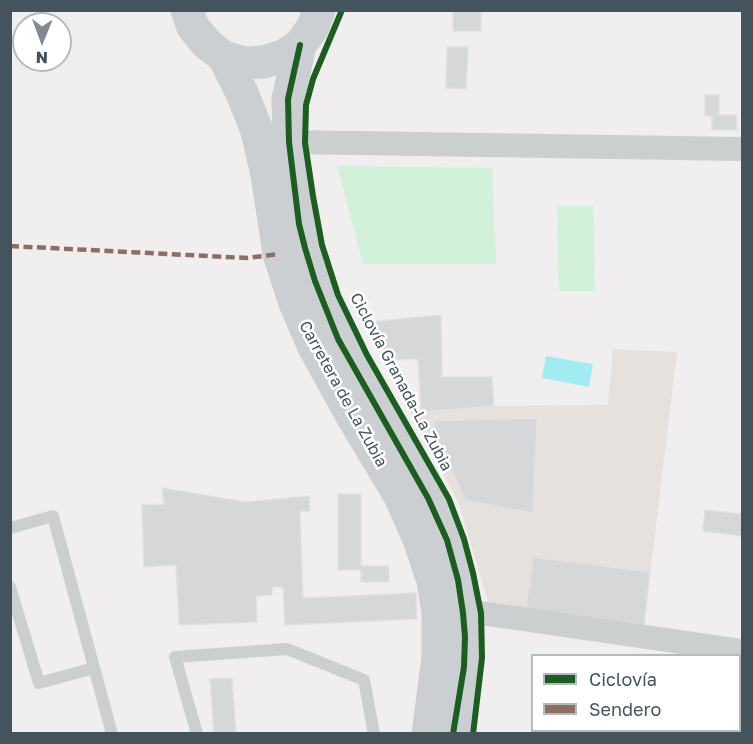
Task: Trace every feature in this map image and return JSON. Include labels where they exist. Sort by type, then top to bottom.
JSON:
[{"type":"street","points":[[187,10],[193,27],[207,44],[224,57],[244,63],[264,62],[283,56],[300,45],[313,27],[319,10]]},
{"type":"street","name":"Carretera de La Zubia","points":[[300,45],[288,99],[289,142],[299,224],[315,281],[338,339],[433,508],[447,540],[464,613],[464,668],[453,734]]},
{"type":"street","name":"Carretera de La Zubia","points":[[224,57],[256,128],[267,174],[279,254],[295,303],[314,347],[400,496],[419,539],[433,581],[438,613],[438,657],[428,734]]},
{"type":"street","points":[[289,142],[742,149]]},
{"type":"street","points":[[464,613],[481,613],[742,651]]},
{"type":"lane","points":[[10,528],[53,516],[112,734]]},
{"type":"lane","points":[[10,587],[39,683],[94,668]]},
{"type":"lane","points":[[196,734],[175,657],[286,649],[364,680],[374,734]]},
{"type":"shaded area","points":[[613,349],[677,352],[644,625],[489,605],[459,504],[410,412],[494,406],[608,405]]},
{"type":"green space","points":[[337,166],[492,168],[496,264],[363,264]]},
{"type":"green space","points":[[557,206],[593,206],[595,291],[559,291]]},
{"type":"water","points":[[546,356],[593,364],[589,387],[542,378]]},
{"type":"building","points":[[453,10],[481,10],[481,31],[453,31]]},
{"type":"building","points":[[447,47],[468,47],[466,89],[446,88]]},
{"type":"building","points":[[705,95],[719,95],[719,115],[736,115],[737,130],[712,130],[712,116],[705,116]]},
{"type":"building","points":[[441,315],[442,377],[492,377],[494,406],[421,412],[418,359],[389,360],[369,322]]},
{"type":"building","points":[[537,418],[533,513],[465,500],[445,455],[435,454],[434,421]]},
{"type":"building","points":[[162,488],[246,502],[309,496],[310,511],[300,511],[303,598],[416,593],[417,619],[285,625],[283,587],[272,587],[272,595],[256,596],[257,622],[179,625],[176,565],[144,567],[142,505],[164,504]]},
{"type":"building","points":[[338,494],[361,494],[361,566],[389,566],[389,582],[361,582],[361,570],[338,570]]},
{"type":"building","points":[[705,510],[742,514],[742,536],[703,531]]},
{"type":"building","points":[[533,557],[650,572],[644,625],[526,609]]},
{"type":"building","points":[[232,678],[236,734],[214,734],[210,679]]},
{"type":"marked path","points":[[10,246],[247,258],[279,254]]},
{"type":"cycle path","name":"Ciclovía Granada-La Zubia","points":[[342,10],[313,79],[306,105],[305,143],[313,196],[322,245],[338,295],[367,355],[449,499],[464,539],[481,613],[482,658],[473,734]]},
{"type":"cycle path","points":[[300,45],[288,99],[289,142],[299,224],[315,281],[338,339],[428,498],[447,540],[458,580],[465,637],[464,667],[453,734]]}]
